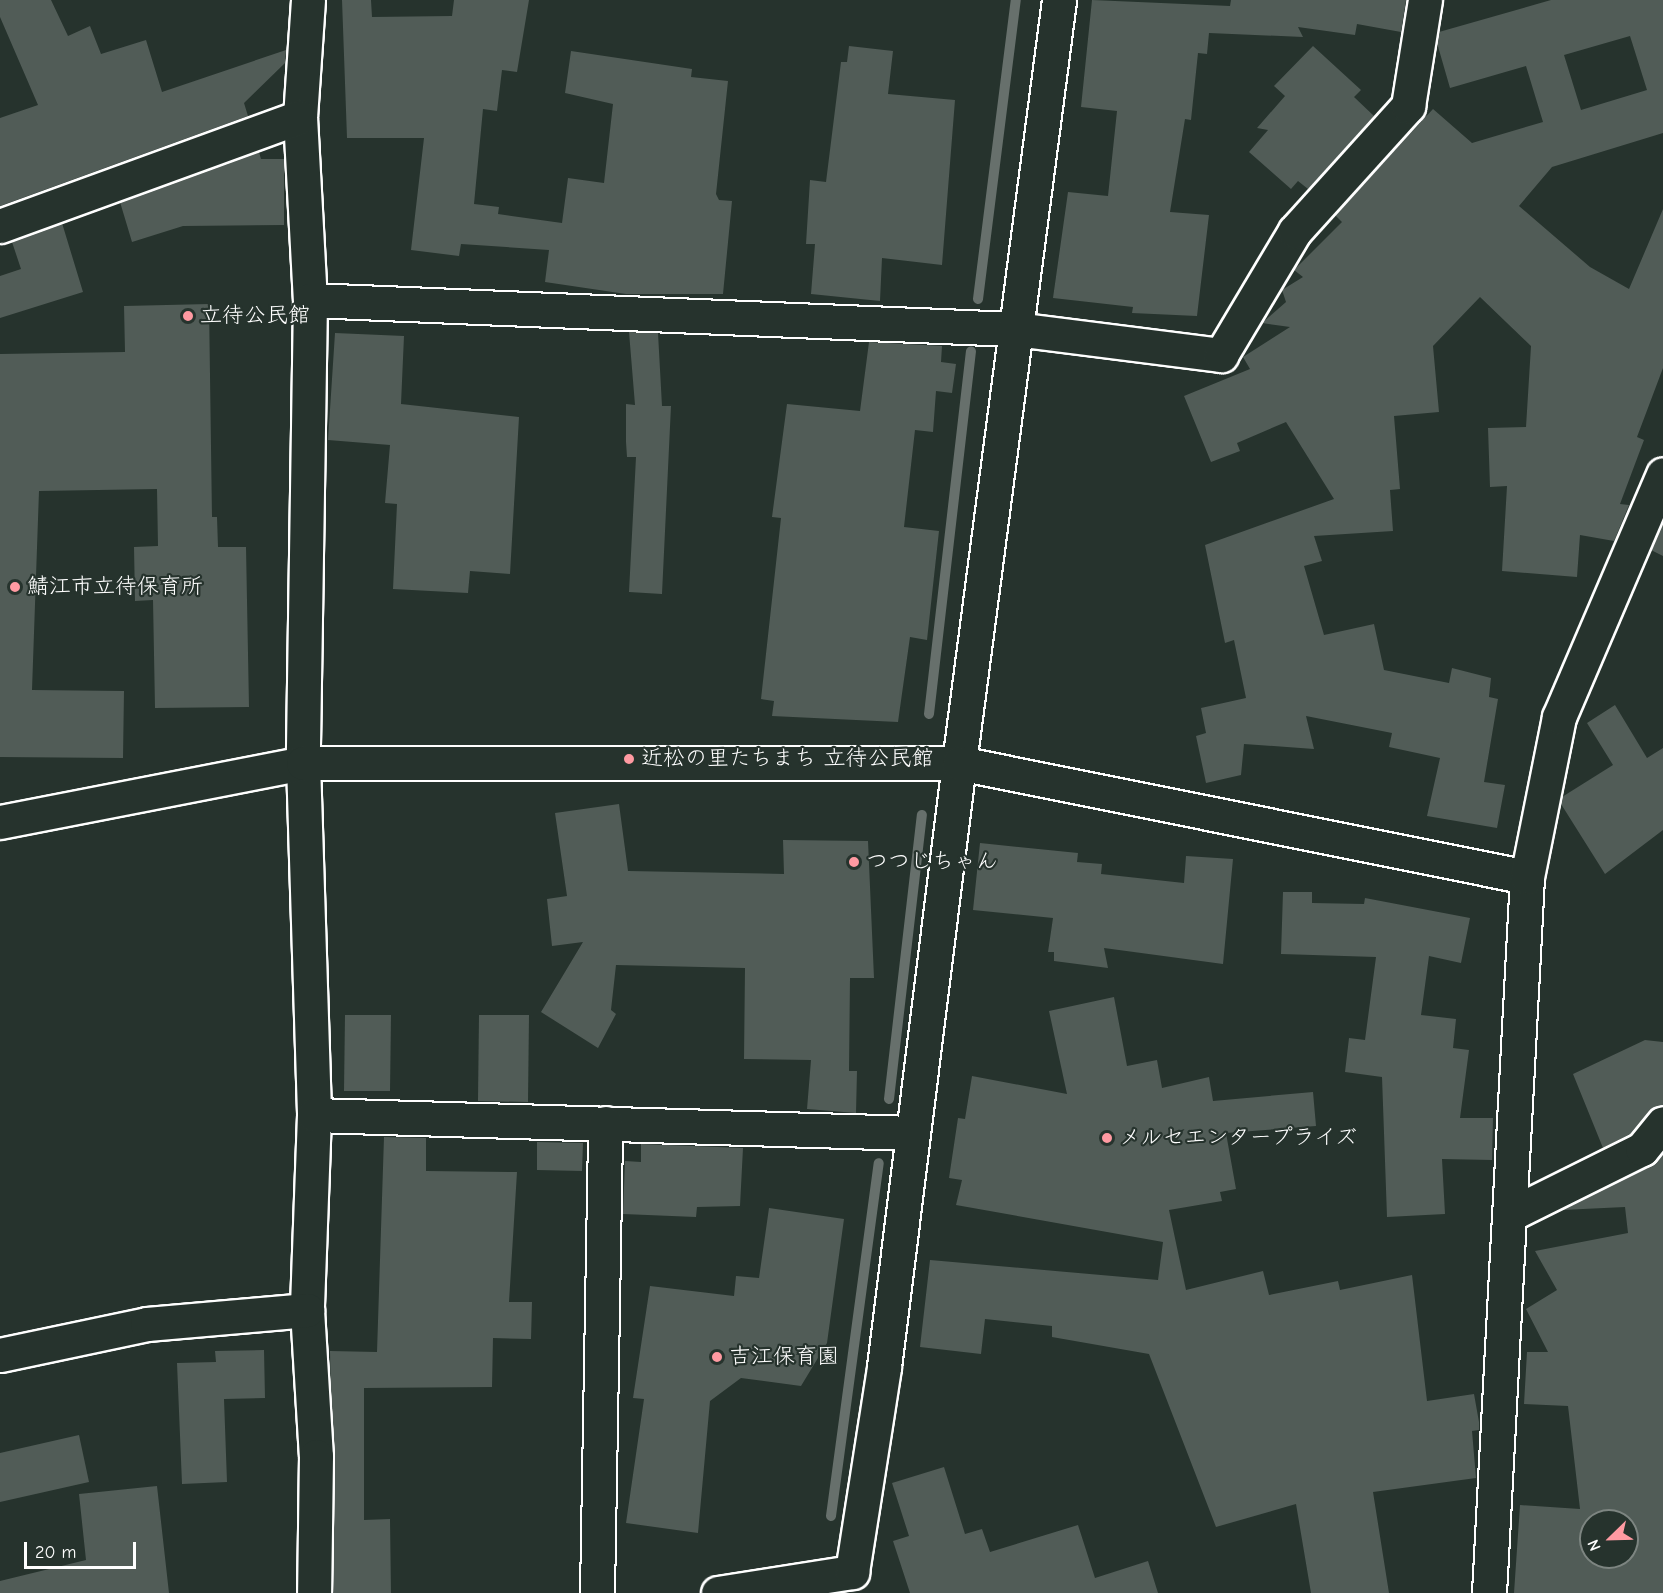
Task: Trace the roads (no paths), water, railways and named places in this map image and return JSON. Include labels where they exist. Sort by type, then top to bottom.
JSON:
[{"type":"street","points":[[308,0],[300,117],[310,300],[303,763],[314,1114],[307,1310],[316,1456],[314,1593]]},
{"type":"street","points":[[718,1593],[852,1572],[913,1133],[1059,0]]},
{"type":"street","points":[[310,300],[1015,329],[1221,355],[1295,231],[1408,106],[1425,0]]},
{"type":"street","points":[[0,226],[300,117]]},
{"type":"street","points":[[1489,1593],[1511,1214],[1527,877],[1559,717],[1663,474]]},
{"type":"street","points":[[0,822],[303,763],[959,763],[1527,877]]},
{"type":"street","points":[[314,1114],[913,1133]]},
{"type":"street","points":[[597,1593],[605,1123]]},
{"type":"street","points":[[1511,1214],[1642,1149],[1663,1124]]},
{"type":"street","points":[[0,1355],[147,1324],[307,1310]]},
{"type":"waterway","points":[[978,299],[1016,0]]},
{"type":"waterway","points":[[929,714],[971,351]]},
{"type":"waterway","points":[[889,1099],[922,815]]},
{"type":"waterway","points":[[831,1516],[879,1163]]},
{"type":"place","name":"立待公民館","points":[[188,316]]},
{"type":"place","name":"鯖江市立待保育所","points":[[15,587]]},
{"type":"place","name":"近松の里たちまち 立待公民館","points":[[629,759]]},
{"type":"place","name":"つつじちゃん","points":[[854,862]]},
{"type":"place","name":"メルセエンタープライズ","points":[[1107,1138]]},
{"type":"place","name":"吉江保育園","points":[[717,1357]]}]
